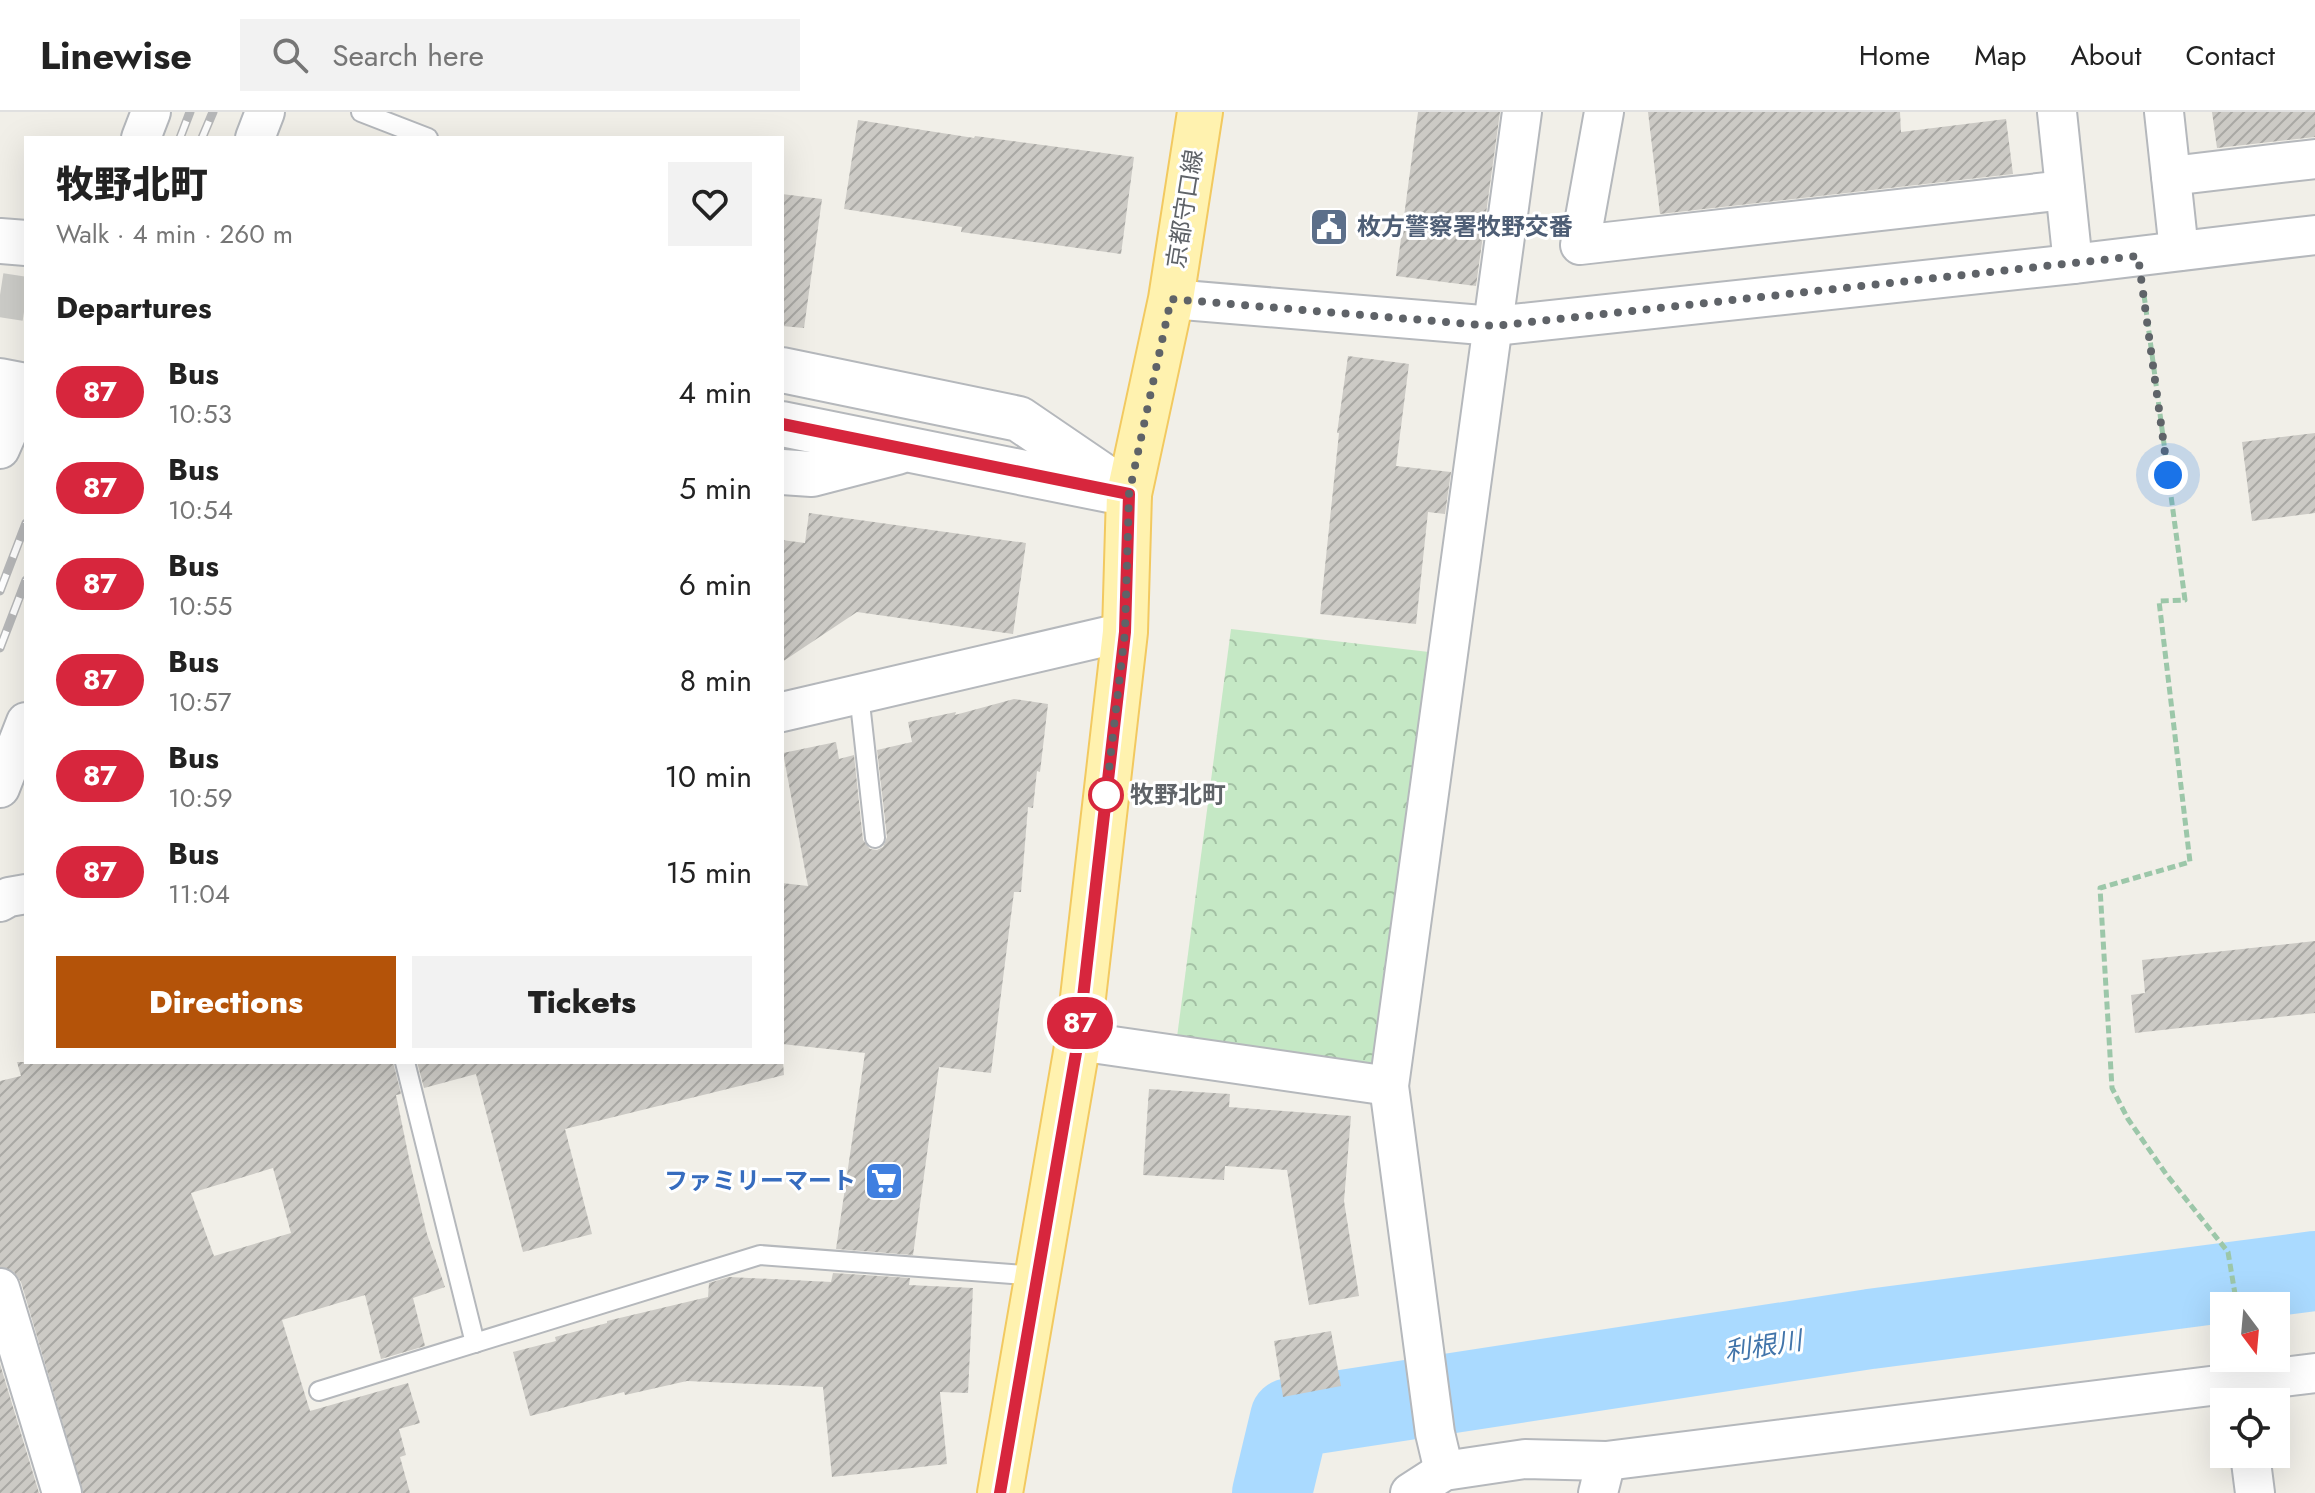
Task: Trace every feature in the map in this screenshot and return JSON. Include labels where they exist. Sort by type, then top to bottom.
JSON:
[{"type":"main road","name":"京都守口線","points":[[1000,1493],[1078,1041],[1125,632],[1129,494],[1171,299],[1200,112]]},
{"type":"street","points":[[142,136],[151,112]]},
{"type":"street","points":[[256,136],[265,112]]},
{"type":"street","points":[[1444,1471],[1435,1433],[1389,1086],[1522,112]]},
{"type":"street","points":[[1604,112],[1580,245],[2065,190]]},
{"type":"street","points":[[2057,112],[2073,264]]},
{"type":"street","points":[[2164,112],[2179,251]]},
{"type":"street","points":[[2171,176],[2315,159]]},
{"type":"street","points":[[1171,299],[1494,326],[2315,235]]},
{"type":"street","points":[[0,241],[24,243]]},
{"type":"street","points":[[784,370],[1019,419],[1129,494]]},
{"type":"street","points":[[0,381],[24,387]]},
{"type":"street","points":[[0,449],[24,393]]},
{"type":"street","points":[[784,424],[1129,494]]},
{"type":"street","points":[[784,472],[812,474],[907,450]]},
{"type":"street","points":[[784,712],[1125,632]]},
{"type":"street","points":[[0,788],[24,727]]},
{"type":"street","points":[[0,902],[24,894]]},
{"type":"street","points":[[1078,1041],[1389,1086]]},
{"type":"street","points":[[0,1288],[62,1493]]},
{"type":"street","points":[[2258,1388],[2315,1373]]},
{"type":"street","points":[[1410,1493],[1444,1471],[1602,1477],[2210,1396]]},
{"type":"street","points":[[2252,1468],[2255,1493]]},
{"type":"lane","points":[[361,112],[423,136]]},
{"type":"lane","points":[[859,694],[875,838]]},
{"type":"lane","points":[[405,1064],[475,1343]]},
{"type":"lane","points":[[319,1391],[760,1255],[1037,1276]]},
{"type":"path","points":[[2138,256],[2185,600],[2159,601],[2190,862],[2100,888],[2112,1088],[2128,1119],[2166,1174],[2228,1252],[2235,1292]]},
{"type":"green space","points":[[1231,629],[1429,652],[1374,1066],[1177,1037]]},
{"type":"building","points":[[1418,112],[1500,112],[1476,286],[1396,276]]},
{"type":"building","points":[[1648,112],[1900,112],[1901,132],[2006,119],[2013,174],[1660,214]]},
{"type":"building","points":[[2212,112],[2315,112],[2315,137],[2217,148]]},
{"type":"building","points":[[858,120],[974,138],[1134,157],[1121,254],[961,232],[962,227],[844,209]]},
{"type":"building","points":[[784,194],[822,199],[804,328],[784,326]]},
{"type":"building","points":[[1348,356],[1409,364],[1396,466],[1451,472],[1445,514],[1428,512],[1416,624],[1320,614],[1337,433]]},
{"type":"building","points":[[2315,433],[2315,513],[2252,521],[2242,442]]},
{"type":"building","points":[[809,513],[1026,543],[1013,634],[857,612],[784,661],[784,540],[805,543]]},
{"type":"building","points":[[1014,699],[1048,704],[1040,772],[1037,771],[1033,808],[1028,807],[1021,892],[1014,892],[991,1073],[939,1067],[913,1255],[836,1249],[865,1053],[784,1044],[784,883],[808,886],[784,753],[836,742],[839,759],[854,755],[863,840],[870,849],[877,850],[883,847],[887,837],[877,750],[912,742],[908,722],[956,712],[955,715]]},
{"type":"building","points":[[2315,941],[2315,1013],[2135,1033],[2131,995],[2145,993],[2142,960]]},
{"type":"building","points":[[17,1062],[394,1064],[401,1094],[396,1095],[410,1163],[427,1234],[445,1287],[413,1298],[425,1346],[381,1359],[365,1295],[282,1320],[310,1411],[408,1383],[420,1423],[399,1429],[406,1455],[400,1457],[410,1493],[83,1493],[21,1282],[14,1272],[0,1267],[0,1081],[21,1076]],"holes":[[[273,1168],[291,1233],[214,1256],[191,1193]]]},
{"type":"building","points":[[418,1064],[783,1064],[784,1075],[565,1129],[592,1234],[523,1252],[476,1074],[424,1088]]},
{"type":"building","points":[[1149,1089],[1230,1094],[1229,1107],[1351,1116],[1344,1201],[1359,1296],[1309,1305],[1287,1170],[1225,1166],[1224,1180],[1143,1175]]},
{"type":"building","points":[[833,1273],[910,1278],[909,1285],[973,1288],[968,1393],[940,1392],[947,1464],[832,1477],[823,1387],[687,1381],[625,1395],[624,1392],[530,1416],[513,1352],[556,1341],[555,1337],[607,1321],[708,1297],[709,1283],[729,1277],[831,1282]]},
{"type":"building","points":[[1331,1331],[1341,1386],[1283,1397],[1274,1341]]},
{"type":"building","points":[[0,1364],[39,1493],[0,1493]]},
{"type":"waterway","name":"利根川","points":[[1272,1493],[1290,1418],[1870,1329],[2315,1271]]},
{"type":"tunnel","points":[[0,295],[24,299]]},
{"type":"railway","points":[[181,136],[190,112]]},
{"type":"railway","points":[[203,136],[213,112]]},
{"type":"railway","points":[[0,591],[24,528]]},
{"type":"railway","points":[[0,648],[24,585]]},
{"type":"bus line","name":"87","points":[[784,424],[1129,494],[1125,632],[1078,1041],[1000,1493]]},
{"type":"place","name":"枚方警察署牧野交番","points":[[1329,227]]},
{"type":"place","name":"牧野北町","points":[[1106,795]]},
{"type":"place","name":"ファミリーマート","points":[[884,1181]]},
{"type":"route","points":[[1106,795],[1125,632],[1129,494],[1171,299],[1494,326],[2138,256],[2168,475]]}]
